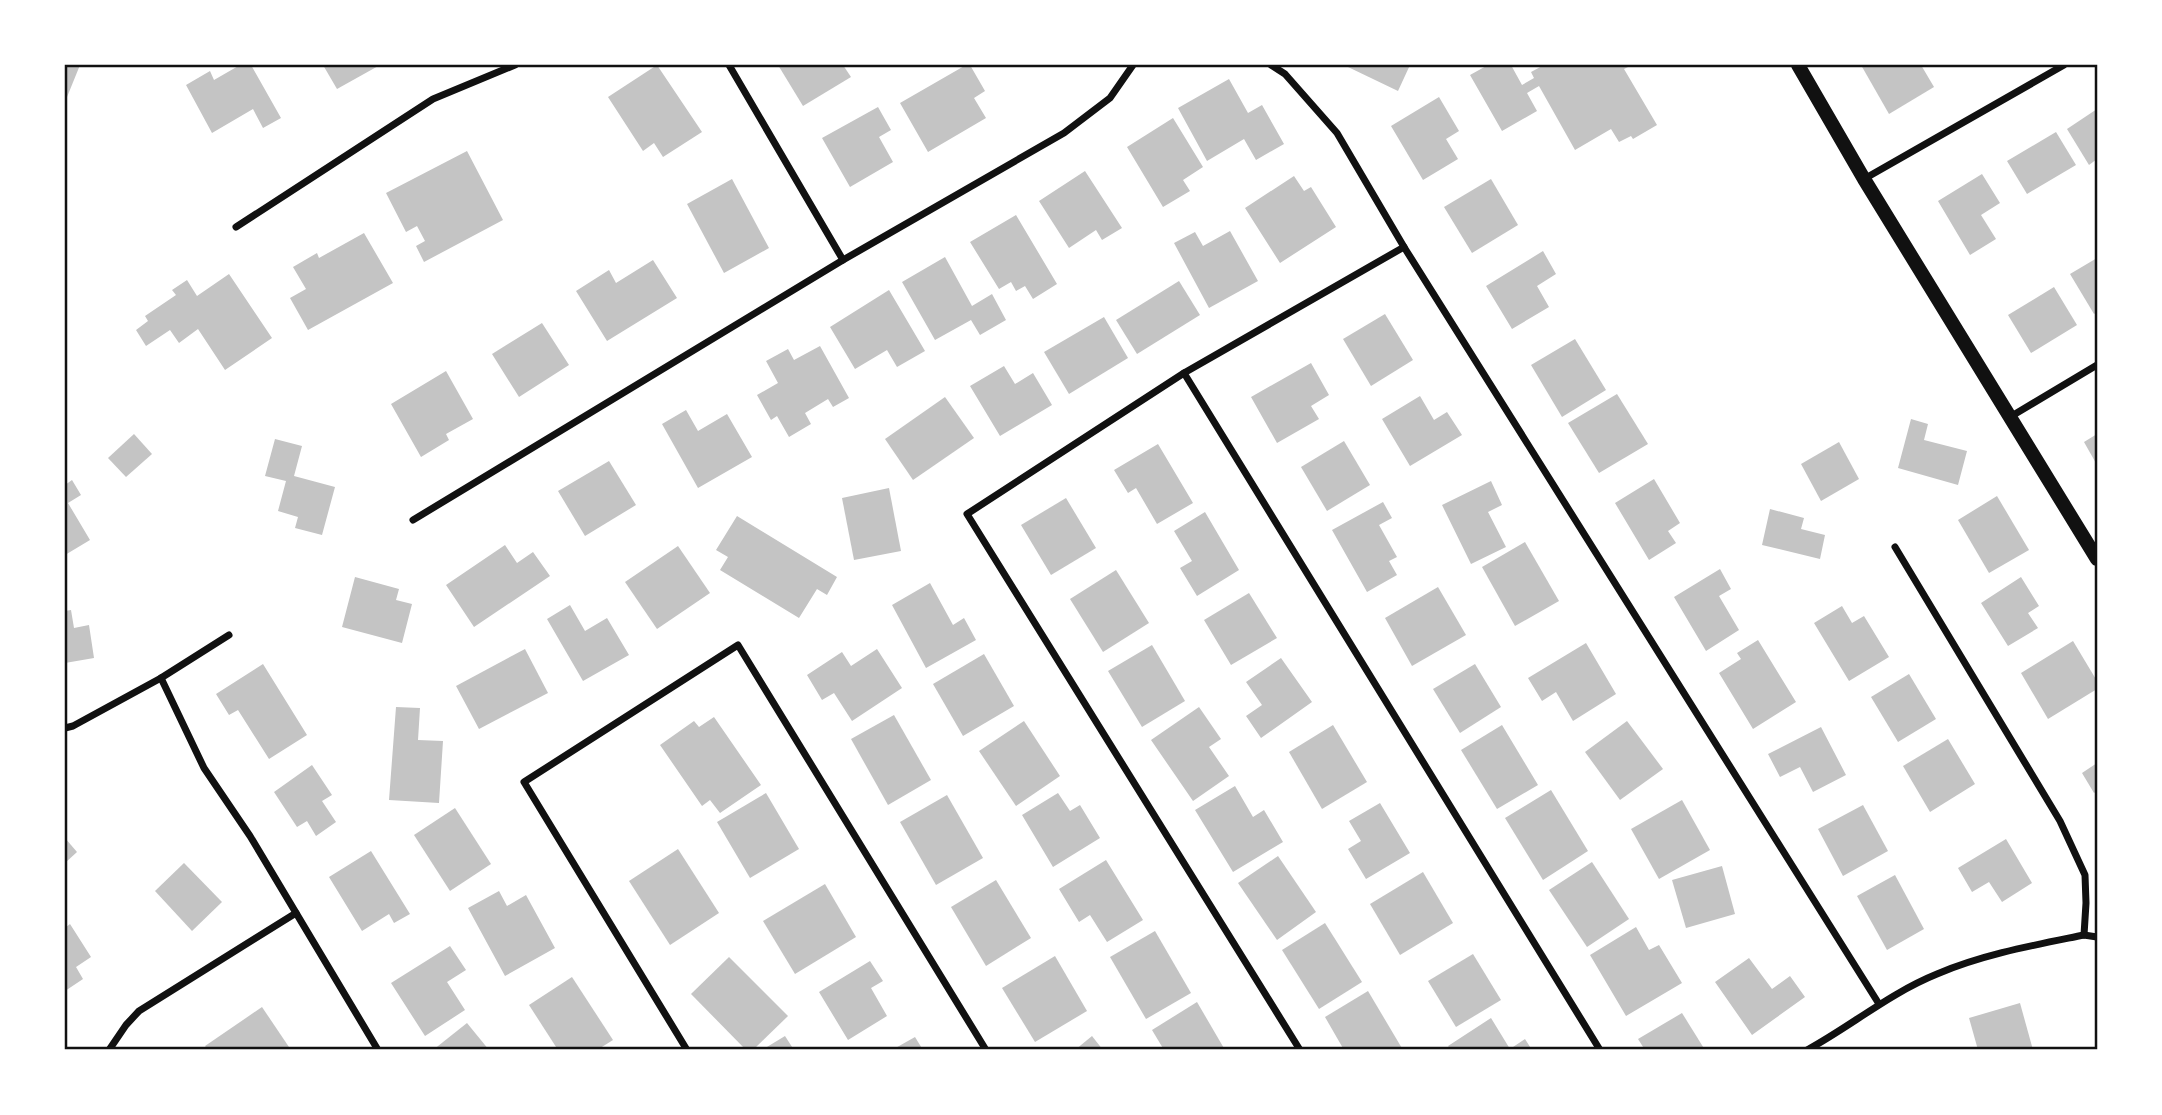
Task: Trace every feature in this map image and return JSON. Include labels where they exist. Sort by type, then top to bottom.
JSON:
[{"type":"main road","points":[[1798,65],[1864,179],[2097,559]]},
{"type":"street","points":[[236,227],[433,99],[515,65]]},
{"type":"street","points":[[729,65],[843,260]]},
{"type":"street","points":[[412,520],[843,260],[1064,133],[1110,98],[1133,65]]},
{"type":"street","points":[[1271,65],[1285,74],[1337,133],[1404,247],[1878,1004]]},
{"type":"street","points":[[1285,74],[1290,65]]},
{"type":"street","points":[[1864,179],[2064,65]]},
{"type":"street","points":[[1300,1050],[967,514],[1184,373],[1404,247]]},
{"type":"street","points":[[2009,417],[2097,365]]},
{"type":"street","points":[[1184,373],[1600,1050]]},
{"type":"street","points":[[1895,547],[2060,821],[2085,875],[2084,934]]},
{"type":"street","points":[[65,728],[161,678],[229,635]]},
{"type":"street","points":[[687,1050],[524,782],[738,645],[986,1050]]},
{"type":"street","points":[[161,678],[204,768],[250,836],[378,1050]]},
{"type":"street","points":[[109,1050],[126,1024],[139,1012],[296,912]]},
{"type":"street","points":[[1807,1050],[1831,1037],[1878,1004],[1949,970],[1997,954],[2084,934],[2097,937]]},
{"type":"building","points":[[65,65],[80,65],[65,102]]},
{"type":"building","points":[[240,65],[251,65],[281,118],[263,128],[253,109],[212,133],[186,85],[210,71],[214,80]]},
{"type":"building","points":[[323,65],[380,65],[337,89]]},
{"type":"building","points":[[657,65],[702,132],[663,157],[654,143],[643,151],[608,97]]},
{"type":"building","points":[[778,65],[843,65],[851,77],[803,106]]},
{"type":"building","points":[[970,65],[985,91],[974,98],[986,118],[928,152],[900,103]]},
{"type":"building","points":[[1410,65],[1398,91],[1348,67]]},
{"type":"building","points":[[1488,65],[1511,65],[1522,85],[1534,78],[1531,72],[1544,65],[1632,65],[1624,69],[1657,125],[1633,139],[1631,136],[1619,142],[1611,129],[1575,150],[1539,86],[1527,93],[1537,111],[1502,131],[1470,75]]},
{"type":"building","points":[[1861,65],[1921,65],[1934,87],[1889,114]]},
{"type":"building","points":[[1229,79],[1248,113],[1262,105],[1284,144],[1256,160],[1244,139],[1207,161],[1178,108]]},
{"type":"building","points":[[1439,97],[1459,131],[1446,139],[1458,159],[1423,180],[1391,126]]},
{"type":"building","points":[[878,107],[891,130],[879,137],[893,162],[850,187],[822,138]]},
{"type":"building","points":[[2097,109],[2097,159],[2089,165],[2067,129]]},
{"type":"building","points":[[1173,118],[1203,167],[1183,180],[1190,191],[1163,207],[1127,147]]},
{"type":"building","points":[[2056,132],[2076,165],[2027,194],[2007,161]]},
{"type":"building","points":[[467,151],[503,220],[424,262],[416,246],[425,241],[417,226],[406,232],[386,193]]},
{"type":"building","points":[[1085,171],[1122,228],[1102,240],[1096,230],[1069,248],[1039,201]]},
{"type":"building","points":[[1982,174],[2000,203],[1981,215],[1996,239],[1970,255],[1938,201]]},
{"type":"building","points":[[1294,176],[1304,191],[1311,187],[1336,227],[1280,263],[1245,208]]},
{"type":"building","points":[[732,179],[769,248],[724,273],[687,204]]},
{"type":"building","points":[[1491,179],[1518,225],[1472,253],[1444,207]]},
{"type":"building","points":[[1016,215],[1057,284],[1033,299],[1025,286],[1016,291],[1011,282],[999,289],[970,242]]},
{"type":"building","points":[[1230,231],[1258,281],[1209,308],[1174,243],[1195,232],[1203,246]]},
{"type":"building","points":[[364,233],[393,283],[308,330],[290,298],[306,289],[293,267],[317,253],[319,258]]},
{"type":"building","points":[[1543,251],[1556,274],[1537,286],[1549,307],[1512,329],[1486,286]]},
{"type":"building","points":[[945,257],[972,306],[992,294],[1006,320],[980,335],[971,320],[935,340],[902,282]]},
{"type":"building","points":[[2097,258],[2097,312],[2094,314],[2070,274]]},
{"type":"building","points":[[653,260],[677,298],[607,341],[576,291],[609,270],[616,283]]},
{"type":"building","points":[[229,274],[272,338],[225,370],[198,329],[179,343],[170,330],[146,346],[136,330],[148,321],[145,316],[176,295],[172,290],[187,280],[197,296]]},
{"type":"building","points":[[1179,281],[1200,315],[1137,354],[1116,320]]},
{"type":"building","points":[[2054,287],[2077,325],[2031,353],[2008,315]]},
{"type":"building","points":[[889,290],[925,351],[897,367],[887,350],[855,369],[830,327]]},
{"type":"building","points":[[1385,314],[1413,360],[1371,386],[1343,339]]},
{"type":"building","points":[[1104,317],[1128,358],[1069,394],[1044,352]]},
{"type":"building","points":[[542,323],[569,365],[519,397],[492,354]]},
{"type":"building","points":[[1575,339],[1606,390],[1562,417],[1531,365]]},
{"type":"building","points":[[820,346],[849,398],[833,407],[828,399],[805,413],[811,424],[789,437],[777,416],[771,420],[757,395],[778,383],[766,361],[788,349],[794,360]]},
{"type":"building","points":[[1311,363],[1329,395],[1311,406],[1319,419],[1277,443],[1251,397]]},
{"type":"building","points":[[1004,366],[1015,384],[1033,373],[1052,405],[1000,436],[970,386]]},
{"type":"building","points":[[446,371],[473,419],[446,434],[449,440],[421,457],[391,404]]},
{"type":"building","points":[[1617,394],[1648,444],[1599,473],[1568,423]]},
{"type":"building","points":[[1420,396],[1434,420],[1447,412],[1462,435],[1410,466],[1382,419]]},
{"type":"building","points":[[945,397],[974,438],[913,480],[885,439]]},
{"type":"building","points":[[686,410],[698,431],[727,414],[752,457],[698,488],[662,424]]},
{"type":"building","points":[[1911,419],[1928,424],[1924,440],[1967,451],[1958,485],[1898,468]]},
{"type":"building","points":[[134,434],[152,454],[126,477],[108,458]]},
{"type":"building","points":[[2097,434],[2097,465],[2084,442]]},
{"type":"building","points":[[275,439],[302,446],[294,476],[335,487],[322,535],[295,528],[298,517],[278,511],[286,481],[265,476]]},
{"type":"building","points":[[1344,441],[1370,485],[1327,511],[1301,467]]},
{"type":"building","points":[[1839,442],[1859,479],[1821,501],[1801,464]]},
{"type":"building","points":[[1158,444],[1193,503],[1157,524],[1136,488],[1128,493],[1114,470]]},
{"type":"building","points":[[609,461],[636,505],[585,536],[558,491]]},
{"type":"building","points":[[1654,479],[1680,523],[1668,531],[1676,543],[1649,560],[1615,503]]},
{"type":"building","points":[[72,480],[81,495],[68,503],[90,540],[65,555],[65,485]]},
{"type":"building","points":[[1491,481],[1502,505],[1488,512],[1506,547],[1471,564],[1442,505]]},
{"type":"building","points":[[889,488],[901,551],[854,560],[842,498]]},
{"type":"building","points":[[1997,496],[2029,550],[1989,573],[1958,520]]},
{"type":"building","points":[[1066,498],[1096,548],[1051,575],[1021,525]]},
{"type":"building","points":[[1383,502],[1392,518],[1379,525],[1397,557],[1389,561],[1397,575],[1367,592],[1332,530]]},
{"type":"building","points":[[1770,509],[1804,518],[1801,529],[1825,535],[1820,559],[1762,545]]},
{"type":"building","points":[[1205,512],[1239,570],[1197,596],[1180,568],[1192,561],[1174,531]]},
{"type":"building","points":[[737,516],[837,577],[827,595],[817,589],[799,618],[720,570],[728,557],[716,550]]},
{"type":"building","points":[[1525,542],[1559,601],[1515,626],[1482,567]]},
{"type":"building","points":[[505,545],[517,563],[533,552],[550,576],[474,627],[446,585]]},
{"type":"building","points":[[678,546],[710,593],[657,629],[625,582]]},
{"type":"building","points":[[1720,569],[1731,589],[1719,596],[1739,630],[1706,651],[1674,597]]},
{"type":"building","points":[[1116,570],[1149,623],[1103,652],[1070,599]]},
{"type":"building","points":[[355,577],[399,589],[396,600],[412,604],[402,643],[342,627]]},
{"type":"building","points":[[2021,577],[2039,606],[2028,613],[2038,628],[2008,646],[1981,603]]},
{"type":"building","points":[[930,583],[953,625],[964,618],[976,640],[926,668],[892,605]]},
{"type":"building","points":[[1438,587],[1466,635],[1412,666],[1385,618]]},
{"type":"building","points":[[1249,593],[1277,638],[1231,665],[1204,620]]},
{"type":"building","points":[[570,605],[585,631],[607,618],[629,655],[583,681],[547,619]]},
{"type":"building","points":[[1842,606],[1852,623],[1864,616],[1889,657],[1849,681],[1814,623]]},
{"type":"building","points":[[71,610],[74,628],[89,625],[94,658],[65,663],[65,611]]},
{"type":"building","points":[[1758,640],[1796,702],[1753,729],[1719,673],[1741,659],[1737,653]]},
{"type":"building","points":[[2073,641],[2097,681],[2097,689],[2048,719],[2021,673]]},
{"type":"building","points":[[1586,643],[1616,694],[1573,721],[1556,692],[1542,701],[1528,678]]},
{"type":"building","points":[[1152,645],[1185,701],[1142,727],[1108,671]]},
{"type":"building","points":[[525,649],[548,693],[479,729],[456,686]]},
{"type":"building","points":[[877,649],[902,688],[852,721],[834,693],[822,700],[807,675],[842,652],[851,666]]},
{"type":"building","points":[[984,654],[1014,706],[963,736],[933,684]]},
{"type":"building","points":[[1281,658],[1312,702],[1261,738],[1246,716],[1262,705],[1246,682]]},
{"type":"building","points":[[263,664],[307,735],[269,759],[238,710],[229,715],[216,694]]},
{"type":"building","points":[[1475,664],[1501,707],[1460,733],[1433,689]]},
{"type":"building","points":[[1909,674],[1936,719],[1898,742],[1871,697]]},
{"type":"building","points":[[396,707],[420,708],[418,740],[443,741],[439,803],[389,800]]},
{"type":"building","points":[[1199,707],[1221,739],[1209,747],[1229,776],[1193,801],[1151,740]]},
{"type":"building","points":[[894,715],[931,780],[888,805],[851,739]]},
{"type":"building","points":[[714,717],[761,785],[720,813],[710,800],[702,806],[660,745],[694,721],[699,727]]},
{"type":"building","points":[[1024,721],[1060,776],[1016,806],[979,751]]},
{"type":"building","points":[[1627,721],[1663,769],[1620,800],[1585,752]]},
{"type":"building","points":[[1333,725],[1367,782],[1322,809],[1289,752]]},
{"type":"building","points":[[1502,725],[1538,785],[1497,809],[1461,750]]},
{"type":"building","points":[[1821,727],[1846,775],[1813,792],[1800,767],[1780,777],[1768,754]]},
{"type":"building","points":[[1948,739],[1975,784],[1930,812],[1903,766]]},
{"type":"building","points":[[2097,763],[2097,791],[2094,793],[2082,773]]},
{"type":"building","points":[[312,765],[332,795],[322,801],[336,822],[316,836],[307,821],[297,827],[274,792]]},
{"type":"building","points":[[1235,786],[1253,817],[1264,810],[1283,842],[1233,872],[1195,810]]},
{"type":"building","points":[[1551,790],[1588,851],[1543,880],[1505,818]]},
{"type":"building","points":[[766,793],[799,849],[750,878],[717,822]]},
{"type":"building","points":[[1058,793],[1070,811],[1080,805],[1100,838],[1053,867],[1022,815]]},
{"type":"building","points":[[947,795],[983,858],[936,885],[900,822]]},
{"type":"building","points":[[1682,800],[1710,850],[1659,879],[1631,829]]},
{"type":"building","points":[[1380,803],[1410,853],[1366,879],[1348,849],[1361,841],[1349,821]]},
{"type":"building","points":[[1863,805],[1888,851],[1843,876],[1818,829]]},
{"type":"building","points":[[455,808],[491,864],[450,891],[414,835]]},
{"type":"building","points":[[65,838],[77,852],[65,863]]},
{"type":"building","points":[[2006,839],[2032,883],[2002,902],[1989,882],[1972,892],[1958,868]]},
{"type":"building","points":[[678,849],[719,913],[670,945],[629,881]]},
{"type":"building","points":[[371,851],[410,914],[394,923],[389,914],[362,931],[329,877]]},
{"type":"building","points":[[1278,856],[1316,912],[1277,940],[1238,883]]},
{"type":"building","points":[[1106,860],[1143,920],[1107,942],[1090,915],[1079,922],[1059,889]]},
{"type":"building","points":[[1592,862],[1629,919],[1587,947],[1549,890]]},
{"type":"building","points":[[184,863],[222,902],[192,931],[155,891]]},
{"type":"building","points":[[1722,866],[1735,914],[1686,928],[1672,880]]},
{"type":"building","points":[[1423,872],[1453,923],[1400,955],[1370,904]]},
{"type":"building","points":[[1895,875],[1924,929],[1887,950],[1857,896]]},
{"type":"building","points":[[996,880],[1031,938],[986,966],[951,907]]},
{"type":"building","points":[[825,884],[856,937],[795,974],[763,921]]},
{"type":"building","points":[[499,891],[507,906],[526,895],[555,948],[505,976],[468,908]]},
{"type":"building","points":[[1325,923],[1362,982],[1319,1009],[1282,950]]},
{"type":"building","points":[[70,924],[91,957],[76,967],[83,979],[65,991],[65,928]]},
{"type":"building","points":[[1636,927],[1649,950],[1659,945],[1682,983],[1626,1016],[1590,955]]},
{"type":"building","points":[[1155,931],[1191,993],[1146,1019],[1110,957]]},
{"type":"building","points":[[450,946],[466,970],[447,982],[465,1010],[425,1036],[391,983]]},
{"type":"building","points":[[1473,954],[1501,1000],[1456,1027],[1428,981]]},
{"type":"building","points":[[1055,956],[1087,1011],[1035,1042],[1002,988]]},
{"type":"building","points":[[729,957],[788,1016],[753,1050],[746,1050],[691,994]]},
{"type":"building","points":[[1749,958],[1772,989],[1790,976],[1805,997],[1752,1035],[1715,982]]},
{"type":"building","points":[[870,961],[883,981],[871,988],[887,1016],[848,1040],[819,992]]},
{"type":"building","points":[[572,977],[613,1040],[597,1050],[558,1050],[529,1005]]},
{"type":"building","points":[[1368,991],[1403,1050],[1344,1050],[1325,1017]]},
{"type":"building","points":[[1197,1002],[1225,1050],[1164,1050],[1152,1030]]},
{"type":"building","points":[[2020,1003],[2033,1050],[1978,1050],[1969,1018]]},
{"type":"building","points":[[262,1007],[291,1050],[208,1050],[205,1046]]},
{"type":"building","points":[[1682,1013],[1705,1050],[1645,1050],[1638,1039]]},
{"type":"building","points":[[1491,1018],[1510,1049],[1525,1039],[1532,1050],[1451,1050],[1448,1046]]},
{"type":"building","points":[[467,1023],[489,1050],[433,1050]]},
{"type":"building","points":[[785,1036],[794,1050],[762,1050]]},
{"type":"building","points":[[1092,1036],[1103,1050],[1075,1050]]},
{"type":"building","points":[[915,1037],[923,1050],[892,1050]]}]
